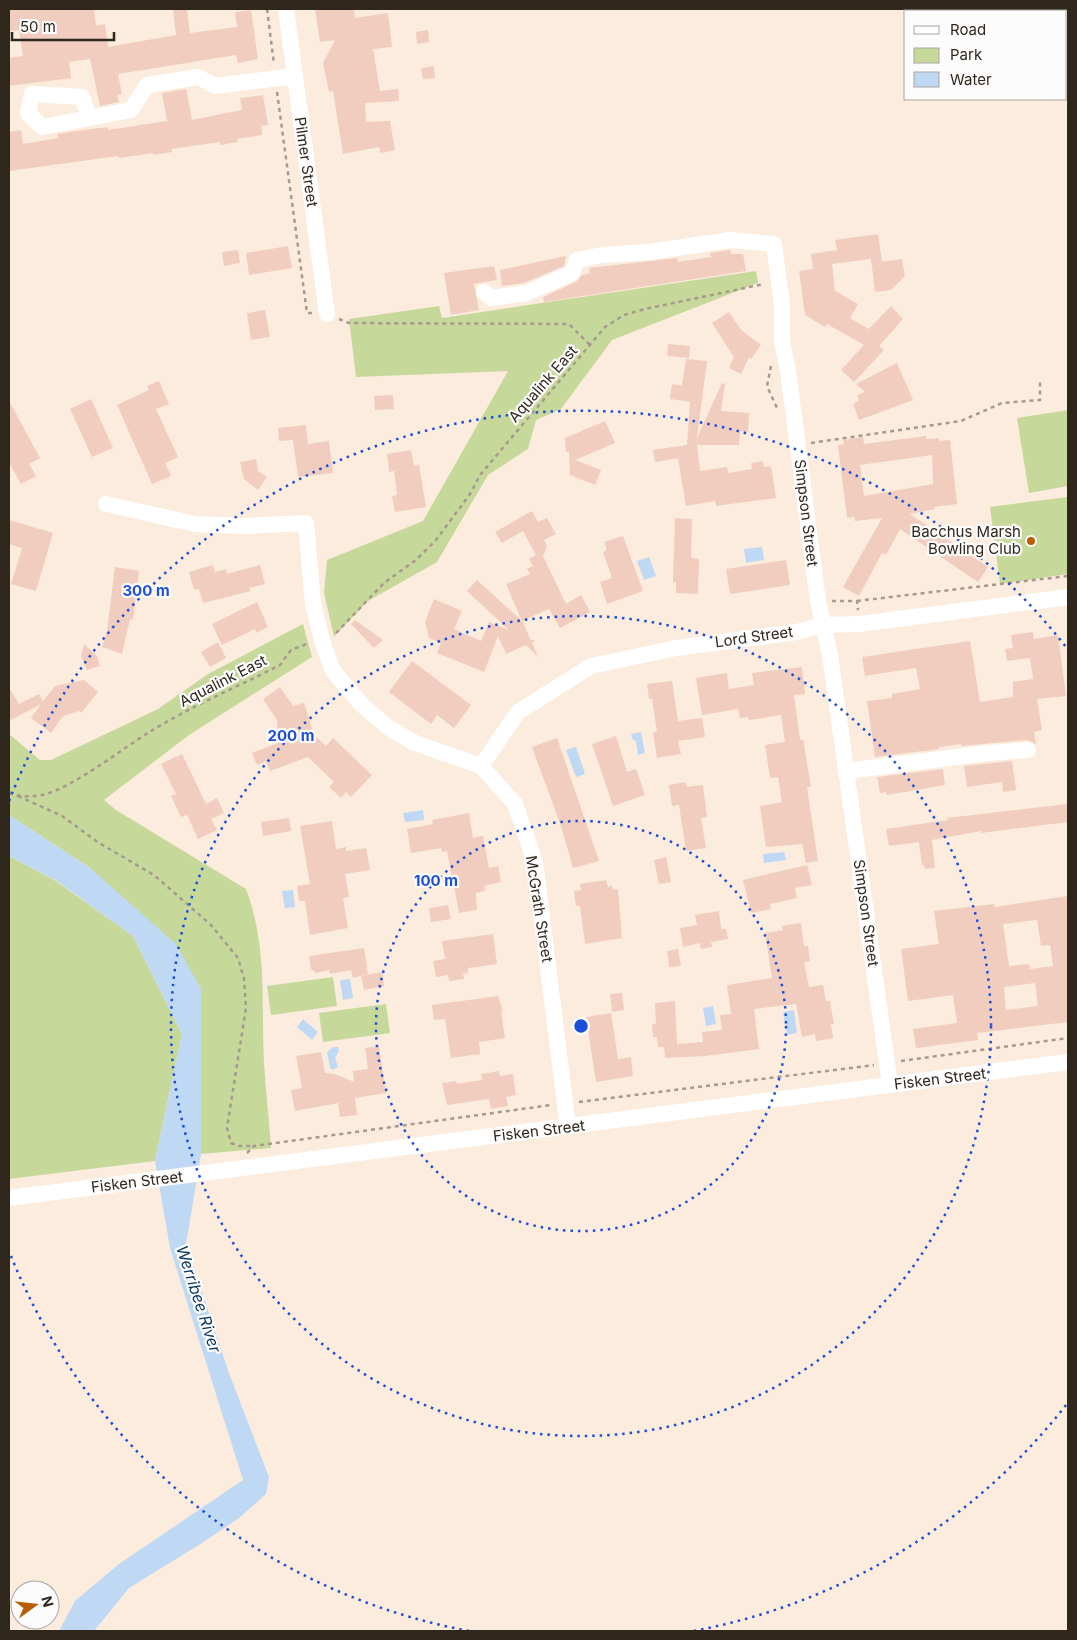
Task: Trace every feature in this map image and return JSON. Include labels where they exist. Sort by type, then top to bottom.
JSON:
[{"type":"street","name":"Pilmer Street","points":[[286,9],[327,314]]},
{"type":"street","points":[[89,116],[131,110],[147,85],[198,77],[215,86],[295,76]]},
{"type":"street","name":"Simpson Street","points":[[484,292],[491,298],[527,293],[572,273],[578,260],[602,255],[649,252],[730,240],[774,244],[782,305],[782,341],[788,371],[818,601],[830,655],[847,771],[890,1085]]},
{"type":"street","name":"McGrath Street","points":[[106,504],[195,524],[246,526],[306,523],[314,604],[322,640],[333,671],[362,705],[389,728],[415,743],[481,766],[515,804],[535,862],[568,1127]]},
{"type":"street","name":"Lord Street","points":[[481,766],[518,712],[591,666],[676,648],[797,632],[823,625],[859,624],[1068,597]]},
{"type":"street","points":[[847,771],[988,753],[1028,750]]},
{"type":"street","name":"Fisken Street","points":[[9,1198],[1068,1062]]},
{"type":"path","points":[[282,132],[307,313],[327,314],[349,324],[569,324],[591,346]]},
{"type":"path","name":"Aqualink East","points":[[9,793],[17,796],[42,795],[52,791],[82,776],[152,730],[280,665],[292,650],[335,634],[384,583],[416,560],[436,540],[470,494],[480,475],[591,346],[605,327],[624,315],[764,284],[765,292]]},
{"type":"path","points":[[772,362],[767,386],[778,410]]},
{"type":"path","points":[[797,445],[961,422],[1002,403],[1040,400],[1040,381]]},
{"type":"path","points":[[857,601],[1068,576]]},
{"type":"path","points":[[17,796],[62,816],[99,843],[154,875],[211,924],[238,958],[244,979],[246,1008],[226,1128],[231,1143],[238,1146],[254,1146],[565,1103],[887,1063],[1068,1038]]},
{"type":"path","points":[[238,1156],[247,1153],[254,1146]]},
{"type":"green space","points":[[756,271],[758,283],[612,340],[561,409],[536,420],[528,449],[488,475],[437,562],[368,601],[334,637],[324,593],[327,560],[423,521],[508,371],[356,377],[349,319],[439,306],[442,318]]},
{"type":"green space","points":[[1068,410],[1068,486],[1029,493],[1017,418]]},
{"type":"green space","name":"Bacchus Marsh Bowling Club","points":[[1067,497],[1068,574],[1000,584],[990,507]]},
{"type":"green space","points":[[303,624],[312,657],[189,735],[104,800],[116,810],[246,889],[253,911],[261,954],[264,1064],[271,1148],[201,1154],[201,989],[90,868],[9,815],[9,734],[40,760],[51,760],[158,709],[208,674]]},
{"type":"green space","points":[[9,856],[56,881],[133,936],[182,1034],[155,1161],[9,1179]]},
{"type":"green space","points":[[333,977],[337,1006],[271,1015],[267,986]]},
{"type":"green space","points":[[386,1004],[390,1033],[323,1042],[319,1013]]},
{"type":"water","points":[[762,547],[764,560],[746,563],[744,549]]},
{"type":"water","points":[[649,557],[656,576],[644,580],[637,561]]},
{"type":"water","points":[[641,732],[645,753],[638,755],[636,741],[633,740],[631,734]]},
{"type":"water","points":[[576,747],[585,774],[576,777],[566,750]]},
{"type":"water","points":[[423,810],[424,820],[405,822],[403,813]]},
{"type":"water","name":"Werribee River","points":[[9,815],[90,868],[176,944],[201,989],[201,1154],[186,1244],[230,1376],[269,1477],[266,1494],[239,1518],[129,1588],[94,1631],[59,1631],[75,1601],[119,1564],[243,1480],[170,1248],[155,1161],[182,1034],[133,936],[57,881],[9,856]]},
{"type":"water","points":[[784,852],[786,860],[764,863],[763,854]]},
{"type":"water","points":[[293,890],[295,907],[285,908],[282,891]]},
{"type":"water","points":[[350,979],[353,998],[343,1000],[340,980]]},
{"type":"water","points":[[713,1006],[716,1024],[706,1026],[703,1008]]},
{"type":"water","points":[[794,1010],[797,1033],[787,1035],[783,1012]]},
{"type":"water","points":[[303,1019],[318,1032],[312,1040],[297,1027]]},
{"type":"water","points":[[333,1047],[338,1047],[339,1051],[335,1058],[338,1067],[332,1070],[327,1052]]},
{"type":"building","points":[[9,9],[94,9],[96,26],[105,24],[108,47],[176,35],[173,9],[187,9],[190,33],[237,27],[235,12],[251,10],[258,59],[238,63],[236,55],[118,74],[122,94],[117,95],[119,102],[100,106],[90,59],[69,62],[71,78],[9,86],[9,58],[23,56],[19,30],[9,31]]},
{"type":"building","points":[[315,9],[354,9],[355,18],[388,13],[392,47],[373,49],[380,91],[398,89],[399,101],[365,103],[366,122],[390,121],[395,150],[380,153],[379,147],[343,154],[333,91],[329,92],[323,63],[335,40],[320,42]]},
{"type":"building","points":[[428,30],[429,42],[417,44],[416,32]]},
{"type":"building","points":[[434,66],[435,78],[423,79],[421,68]]},
{"type":"building","points":[[186,89],[192,120],[242,110],[240,98],[263,95],[268,125],[261,126],[262,135],[237,139],[238,142],[220,145],[220,142],[171,149],[172,152],[153,155],[153,153],[119,158],[118,156],[9,171],[9,132],[21,130],[23,144],[58,138],[57,134],[108,127],[108,130],[167,121],[162,93]]},
{"type":"building","points":[[878,234],[882,262],[902,259],[905,276],[891,290],[875,292],[871,259],[832,264],[835,291],[858,304],[850,318],[869,329],[891,306],[903,319],[879,346],[884,350],[854,382],[841,370],[864,345],[827,324],[825,327],[805,315],[799,271],[813,269],[811,254],[837,250],[835,240]]},
{"type":"building","points":[[288,246],[292,268],[249,275],[246,253]]},
{"type":"building","points":[[238,250],[240,263],[224,266],[222,252]]},
{"type":"building","points":[[730,250],[731,254],[743,254],[746,271],[544,302],[543,297],[576,282],[582,275],[590,273],[589,268],[677,258],[678,262],[711,257],[710,253]]},
{"type":"building","points":[[566,256],[564,266],[524,283],[502,286],[500,270]]},
{"type":"building","points":[[494,266],[497,280],[474,284],[479,310],[451,315],[444,273]]},
{"type":"building","points":[[265,310],[270,337],[251,340],[247,313]]},
{"type":"building","points":[[729,312],[741,330],[761,345],[751,359],[749,357],[741,374],[729,368],[734,357],[712,323]]},
{"type":"building","points":[[668,344],[690,346],[689,358],[667,356]]},
{"type":"building","points":[[686,359],[707,361],[697,438],[722,383],[725,384],[721,411],[749,413],[748,432],[740,431],[739,445],[697,445],[700,471],[727,467],[728,473],[752,469],[751,463],[763,461],[764,467],[771,466],[776,498],[716,506],[715,501],[686,506],[678,458],[655,462],[653,450],[687,445],[690,402],[670,399],[672,384],[682,386]]},
{"type":"building","points":[[897,363],[913,400],[859,420],[853,404],[859,401],[857,395],[865,392],[856,384]]},
{"type":"building","points":[[159,381],[169,404],[156,409],[178,457],[165,463],[171,476],[152,484],[117,405],[149,390],[147,386]]},
{"type":"building","points":[[393,395],[394,409],[375,410],[374,396]]},
{"type":"building","points":[[91,399],[113,448],[92,457],[70,409]]},
{"type":"building","points":[[9,401],[40,458],[29,464],[36,476],[21,484],[9,462]]},
{"type":"building","points":[[605,421],[615,443],[575,460],[601,470],[595,485],[570,475],[569,452],[566,452],[565,438]]},
{"type":"building","points":[[306,425],[308,444],[329,441],[333,473],[298,477],[293,440],[279,441],[278,428]]},
{"type":"building","points":[[926,436],[926,439],[939,438],[939,441],[950,440],[957,504],[934,507],[935,509],[910,514],[988,567],[978,582],[900,529],[886,555],[882,553],[859,596],[843,587],[882,518],[855,521],[854,517],[847,518],[838,445],[844,444],[843,440],[863,437],[864,444]],"holes":[[[932,455],[933,484],[864,496],[860,465]]]},
{"type":"building","points":[[411,450],[414,466],[419,465],[426,507],[395,512],[392,496],[397,495],[394,471],[389,472],[387,454]]},
{"type":"building","points":[[256,459],[258,471],[267,477],[258,490],[244,479],[240,462]]},
{"type":"building","points":[[532,511],[538,522],[547,518],[556,534],[544,540],[547,546],[543,556],[566,604],[581,595],[590,612],[560,628],[549,609],[522,621],[506,584],[530,574],[527,569],[533,566],[529,559],[536,555],[523,531],[502,543],[495,532]]},
{"type":"building","points":[[675,518],[692,519],[691,558],[699,559],[698,594],[676,593],[676,582],[673,582]]},
{"type":"building","points":[[9,520],[53,533],[36,591],[11,584],[22,548],[9,544]]},
{"type":"building","points":[[623,536],[643,591],[607,604],[600,582],[612,578],[603,552],[607,550],[604,542]]},
{"type":"building","points":[[786,560],[790,585],[730,594],[726,569]]},
{"type":"building","points":[[213,565],[215,572],[226,569],[227,574],[260,565],[265,584],[249,588],[251,591],[203,603],[199,589],[194,590],[189,572]]},
{"type":"building","points":[[115,567],[139,571],[133,620],[130,619],[122,654],[102,647],[107,631]]},
{"type":"building","points":[[477,580],[523,622],[530,639],[536,641],[532,642],[538,657],[526,645],[506,654],[498,636],[484,672],[437,653],[441,643],[429,638],[425,622],[434,599],[462,611],[454,629],[481,641],[489,622],[509,630],[467,591]]},
{"type":"building","points":[[257,602],[268,627],[256,633],[255,629],[222,645],[212,624]]},
{"type":"building","points":[[355,620],[383,640],[374,648],[351,624]]},
{"type":"building","points":[[1033,632],[1034,639],[1058,635],[1066,696],[1037,699],[1042,730],[1034,732],[1036,744],[1027,740],[961,746],[961,744],[939,747],[939,749],[875,757],[867,701],[892,698],[892,694],[920,689],[916,668],[865,676],[862,657],[970,641],[980,702],[1013,697],[1013,682],[1033,679],[1030,658],[1007,661],[1005,649],[1013,648],[1011,635]]},
{"type":"building","points":[[218,642],[226,658],[210,667],[201,652]]},
{"type":"building","points":[[84,644],[97,656],[100,666],[87,670],[81,656]]},
{"type":"building","points":[[412,661],[471,705],[454,728],[437,715],[431,724],[389,692]]},
{"type":"building","points":[[802,667],[805,694],[794,695],[800,740],[803,739],[811,787],[807,787],[818,861],[806,863],[802,844],[766,847],[760,806],[782,802],[778,777],[770,778],[765,745],[785,742],[781,715],[749,720],[748,717],[740,718],[738,709],[702,715],[696,678],[727,673],[729,689],[754,685],[752,673]]},
{"type":"building","points":[[84,680],[98,692],[81,713],[79,711],[63,716],[51,733],[31,718],[41,704],[9,721],[9,688],[19,704],[39,694],[43,701],[55,686]]},
{"type":"building","points":[[672,681],[678,721],[702,718],[705,737],[678,741],[681,754],[657,758],[653,732],[657,732],[652,699],[649,699],[647,684]]},
{"type":"building","points":[[280,687],[293,706],[304,703],[314,735],[326,746],[333,738],[372,775],[351,797],[346,792],[341,798],[329,787],[334,782],[308,757],[270,771],[266,761],[257,765],[252,753],[278,743],[277,720],[263,699]]},
{"type":"building","points":[[616,736],[627,772],[636,769],[645,795],[613,806],[592,744]]},
{"type":"building","points":[[557,738],[599,861],[573,868],[561,826],[532,747]]},
{"type":"building","points":[[182,754],[206,804],[217,798],[224,813],[211,819],[217,830],[198,839],[187,815],[181,817],[171,796],[176,794],[161,764]]},
{"type":"building","points":[[1012,761],[1016,790],[1003,792],[1002,782],[967,787],[964,766]]},
{"type":"building","points":[[943,769],[945,785],[887,795],[886,792],[880,793],[877,777]]},
{"type":"building","points":[[686,782],[687,787],[703,785],[707,817],[701,818],[706,848],[686,851],[679,805],[672,806],[669,785]]},
{"type":"building","points":[[1068,804],[1068,822],[981,833],[981,831],[932,840],[935,868],[925,869],[924,865],[922,865],[919,842],[889,846],[886,829],[948,820],[947,818]]},
{"type":"building","points":[[469,813],[473,838],[483,836],[489,868],[498,866],[501,882],[484,886],[485,891],[476,893],[477,910],[459,913],[447,851],[442,852],[441,848],[411,853],[407,829],[433,824],[432,820]]},
{"type":"building","points":[[289,818],[291,831],[263,836],[261,822]]},
{"type":"building","points":[[332,821],[336,849],[346,847],[346,851],[366,848],[370,870],[345,874],[349,897],[343,898],[348,928],[310,935],[305,901],[299,901],[297,886],[310,884],[300,826]]},
{"type":"building","points":[[666,857],[671,882],[659,884],[654,860]]},
{"type":"building","points":[[807,865],[812,885],[795,888],[797,898],[770,904],[771,909],[751,913],[743,880]]},
{"type":"building","points":[[606,880],[608,887],[612,886],[613,890],[618,889],[622,938],[585,944],[580,906],[576,906],[574,891],[581,890],[580,884]]},
{"type":"building","points":[[1068,896],[1068,1022],[977,1033],[978,1040],[916,1048],[913,1029],[957,1023],[953,995],[908,1001],[901,949],[939,944],[934,911],[994,904],[995,907]],"holes":[[[1037,920],[1041,946],[1050,945],[1053,966],[1030,969],[1029,964],[1009,966],[1003,924]],[[1035,983],[1038,1006],[1006,1010],[1004,987]]]},
{"type":"building","points":[[448,905],[451,919],[431,922],[429,908]]},
{"type":"building","points":[[719,911],[721,929],[726,929],[728,939],[711,942],[712,947],[701,949],[700,943],[683,947],[680,928],[697,925],[695,915]]},
{"type":"building","points":[[801,923],[804,946],[808,946],[810,961],[804,962],[809,987],[823,985],[826,1001],[830,1001],[834,1024],[831,1024],[833,1038],[816,1041],[815,1034],[802,1037],[796,1004],[754,1009],[759,1049],[705,1056],[665,1058],[664,1047],[658,1047],[657,1037],[653,1037],[652,1024],[656,1024],[655,1003],[675,1001],[677,1044],[703,1042],[702,1032],[722,1030],[720,1015],[731,1014],[727,985],[772,978],[765,933],[783,930],[782,926]]},
{"type":"building","points":[[493,934],[497,964],[468,968],[468,973],[463,974],[464,979],[449,981],[448,975],[436,977],[433,961],[445,959],[442,941]]},
{"type":"building","points":[[364,948],[368,974],[353,978],[351,970],[330,974],[329,970],[316,973],[311,969],[309,956]]},
{"type":"building","points":[[678,949],[681,966],[669,967],[667,951]]},
{"type":"building","points":[[382,972],[384,986],[364,990],[361,976]]},
{"type":"building","points":[[622,993],[624,1010],[612,1012],[610,994]]},
{"type":"building","points":[[498,996],[503,1011],[501,1011],[505,1038],[479,1042],[480,1054],[451,1058],[445,1019],[434,1020],[432,1005]]},
{"type":"building","points":[[611,1013],[618,1059],[631,1057],[633,1076],[596,1082],[586,1017]]},
{"type":"building","points":[[379,1046],[386,1093],[355,1098],[357,1115],[340,1117],[338,1103],[295,1111],[291,1090],[302,1088],[296,1056],[321,1052],[325,1073],[335,1074],[354,1082],[353,1071],[368,1069],[365,1048]]},
{"type":"building","points":[[499,1071],[500,1076],[513,1074],[516,1095],[506,1097],[508,1106],[491,1109],[489,1099],[447,1105],[442,1083],[456,1081],[457,1084],[482,1080],[481,1074]]},
{"type":"place","name":"Bacchus Marsh Bowling Club","points":[[1031,541]]}]
